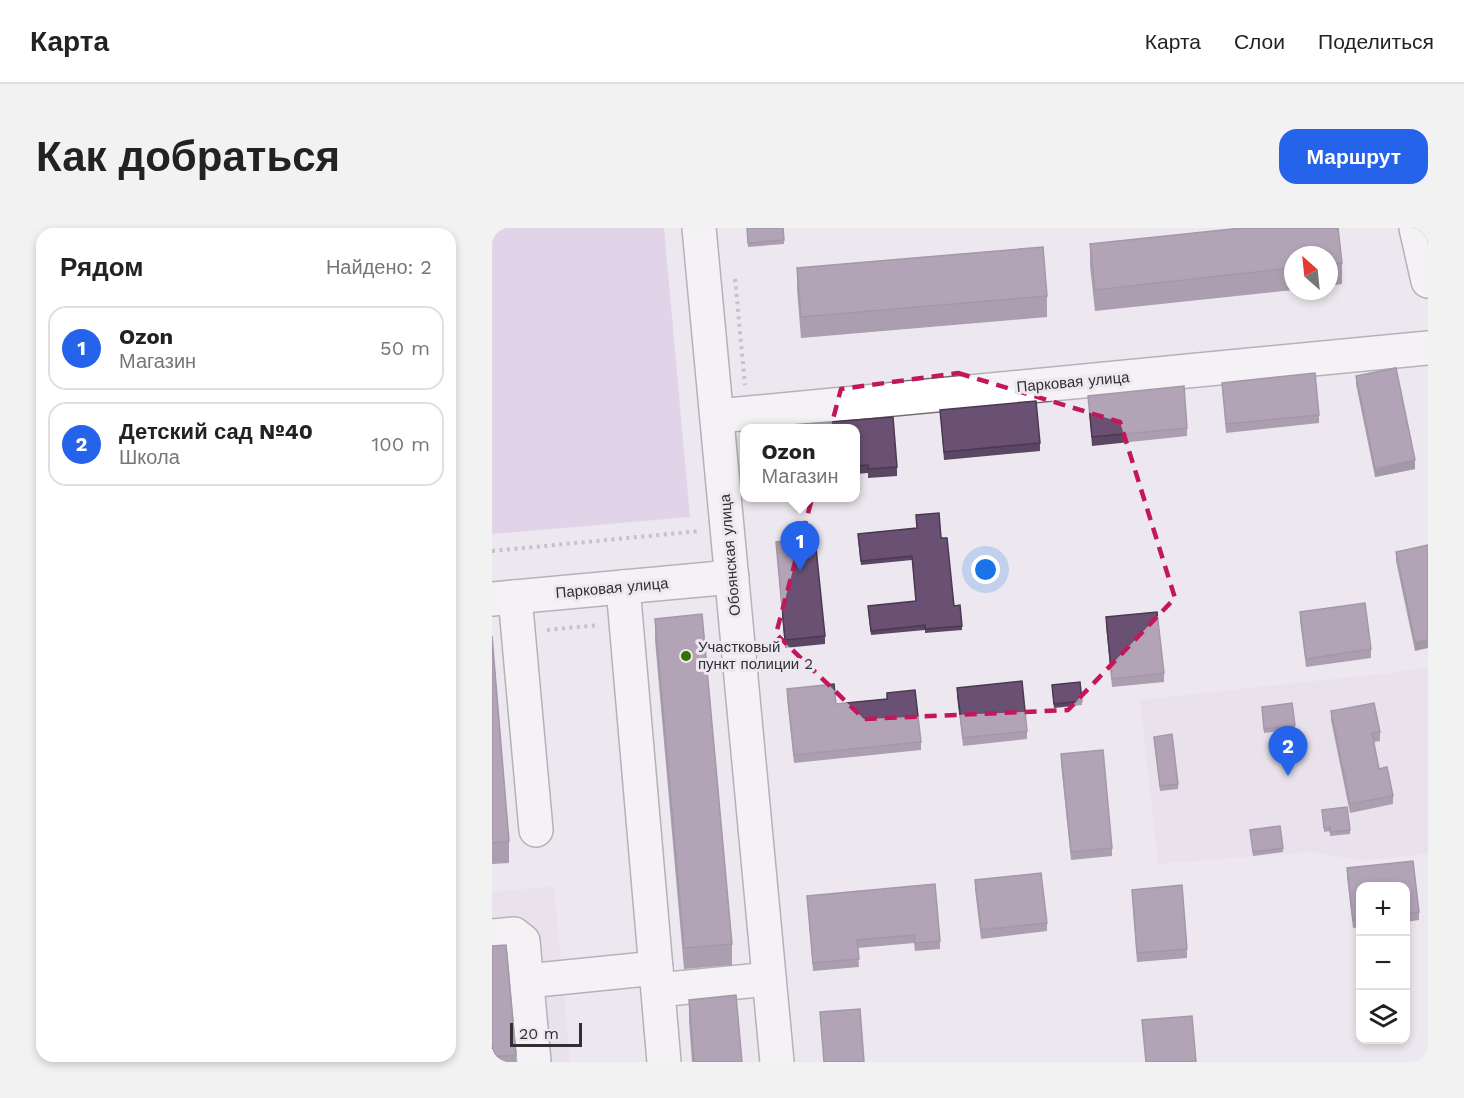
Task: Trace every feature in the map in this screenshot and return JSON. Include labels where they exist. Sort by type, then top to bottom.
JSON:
[{"type":"street","name":"Обоянская улица","points":[[699,228],[733,414],[732,577],[777,1062]]},
{"type":"street","points":[[1416,228],[1428,281]]},
{"type":"street","name":"Парковая улица","points":[[733,414],[1428,348]]},
{"type":"street","name":"Парковая улица","points":[[503,598],[732,577]]},
{"type":"street","points":[[623,587],[664,1062]]},
{"type":"street","points":[[503,598],[536,830]]},
{"type":"street","points":[[492,936],[510,934],[523,941],[534,1062]]},
{"type":"street","points":[[527,981],[769,979]]},
{"type":"path","points":[[733,414],[734,274]]},
{"type":"path","points":[[492,551],[710,530]]},
{"type":"highlighted area","points":[[958,373],[1120,422],[1175,598],[1068,710],[864,719],[776,634],[841,389]]},
{"type":"shaded area","points":[[492,228],[664,228],[690,517],[492,534]]},
{"type":"shaded area","points":[[1428,667],[1428,854],[1365,861],[1311,852],[1158,864],[1140,700]]},
{"type":"shaded area","points":[[554,886],[570,1062],[492,1062],[492,892]]},
{"type":"building","points":[[747,228],[783,228],[784,240],[748,243]]},
{"type":"building","points":[[1242,228],[1338,228],[1342,263],[1338,263],[1338,246],[1284,246],[1284,269],[1095,290],[1090,244]]},
{"type":"building","points":[[1043,247],[1047,296],[801,317],[797,268]]},
{"type":"building","points":[[1396,368],[1415,460],[1375,469],[1356,376]]},
{"type":"building","points":[[1315,373],[1319,415],[1226,424],[1222,383]]},
{"type":"building","points":[[1184,386],[1187,428],[1092,437],[1088,396]]},
{"type":"building","points":[[1036,401],[1040,443],[944,452],[940,410]]},
{"type":"building","points":[[893,417],[897,467],[868,469],[868,465],[860,466],[860,424],[803,424]]},
{"type":"building","points":[[939,513],[941,538],[947,538],[954,606],[960,605],[962,626],[925,629],[925,625],[871,631],[868,606],[916,601],[912,556],[861,561],[858,534],[917,528],[916,515]]},
{"type":"building","points":[[815,538],[825,636],[785,640],[776,542]]},
{"type":"building","points":[[1428,545],[1428,640],[1415,642],[1396,552]]},
{"type":"building","points":[[1365,603],[1371,649],[1306,659],[1300,612]]},
{"type":"building","points":[[1157,612],[1164,673],[1112,679],[1106,617]]},
{"type":"building","points":[[702,614],[732,944],[684,948],[655,619]]},
{"type":"building","points":[[492,636],[509,841],[492,843]]},
{"type":"building","points":[[1022,681],[1027,731],[963,738],[957,688]]},
{"type":"building","points":[[1080,682],[1082,701],[1054,704],[1052,685]]},
{"type":"building","points":[[834,684],[836,704],[887,699],[887,693],[915,690],[921,742],[794,755],[787,689]]},
{"type":"building","points":[[1292,703],[1295,725],[1264,729],[1262,707]]},
{"type":"building","points":[[1374,703],[1380,732],[1372,733],[1379,769],[1387,767],[1393,796],[1350,804],[1331,711]]},
{"type":"building","points":[[1172,734],[1178,784],[1160,786],[1154,737]]},
{"type":"building","points":[[1103,750],[1112,848],[1071,852],[1061,754]]},
{"type":"building","points":[[1347,807],[1350,830],[1330,832],[1330,827],[1324,828],[1322,810]]},
{"type":"building","points":[[1280,826],[1283,848],[1253,852],[1250,830]]},
{"type":"building","points":[[1413,861],[1419,912],[1410,913],[1410,882],[1356,882],[1356,920],[1353,920],[1347,868]]},
{"type":"building","points":[[1041,873],[1047,923],[981,930],[975,880]]},
{"type":"building","points":[[935,884],[940,941],[915,943],[914,935],[857,940],[859,959],[813,963],[807,896]]},
{"type":"building","points":[[1182,885],[1187,949],[1137,953],[1132,890]]},
{"type":"building","points":[[506,945],[516,1055],[492,1057],[492,946]]},
{"type":"building","points":[[736,995],[742,1062],[694,1062],[689,1000]]},
{"type":"building","points":[[860,1009],[864,1062],[824,1062],[820,1012]]},
{"type":"building","points":[[1192,1016],[1196,1062],[1146,1062],[1142,1020]]},
{"type":"place","name":"Ozon","points":[[800,571]]},
{"type":"place","name":"Участковый пункт полиции 2","points":[[686,656]]},
{"type":"place","name":"Детский сад №40","points":[[1288,776]]}]
